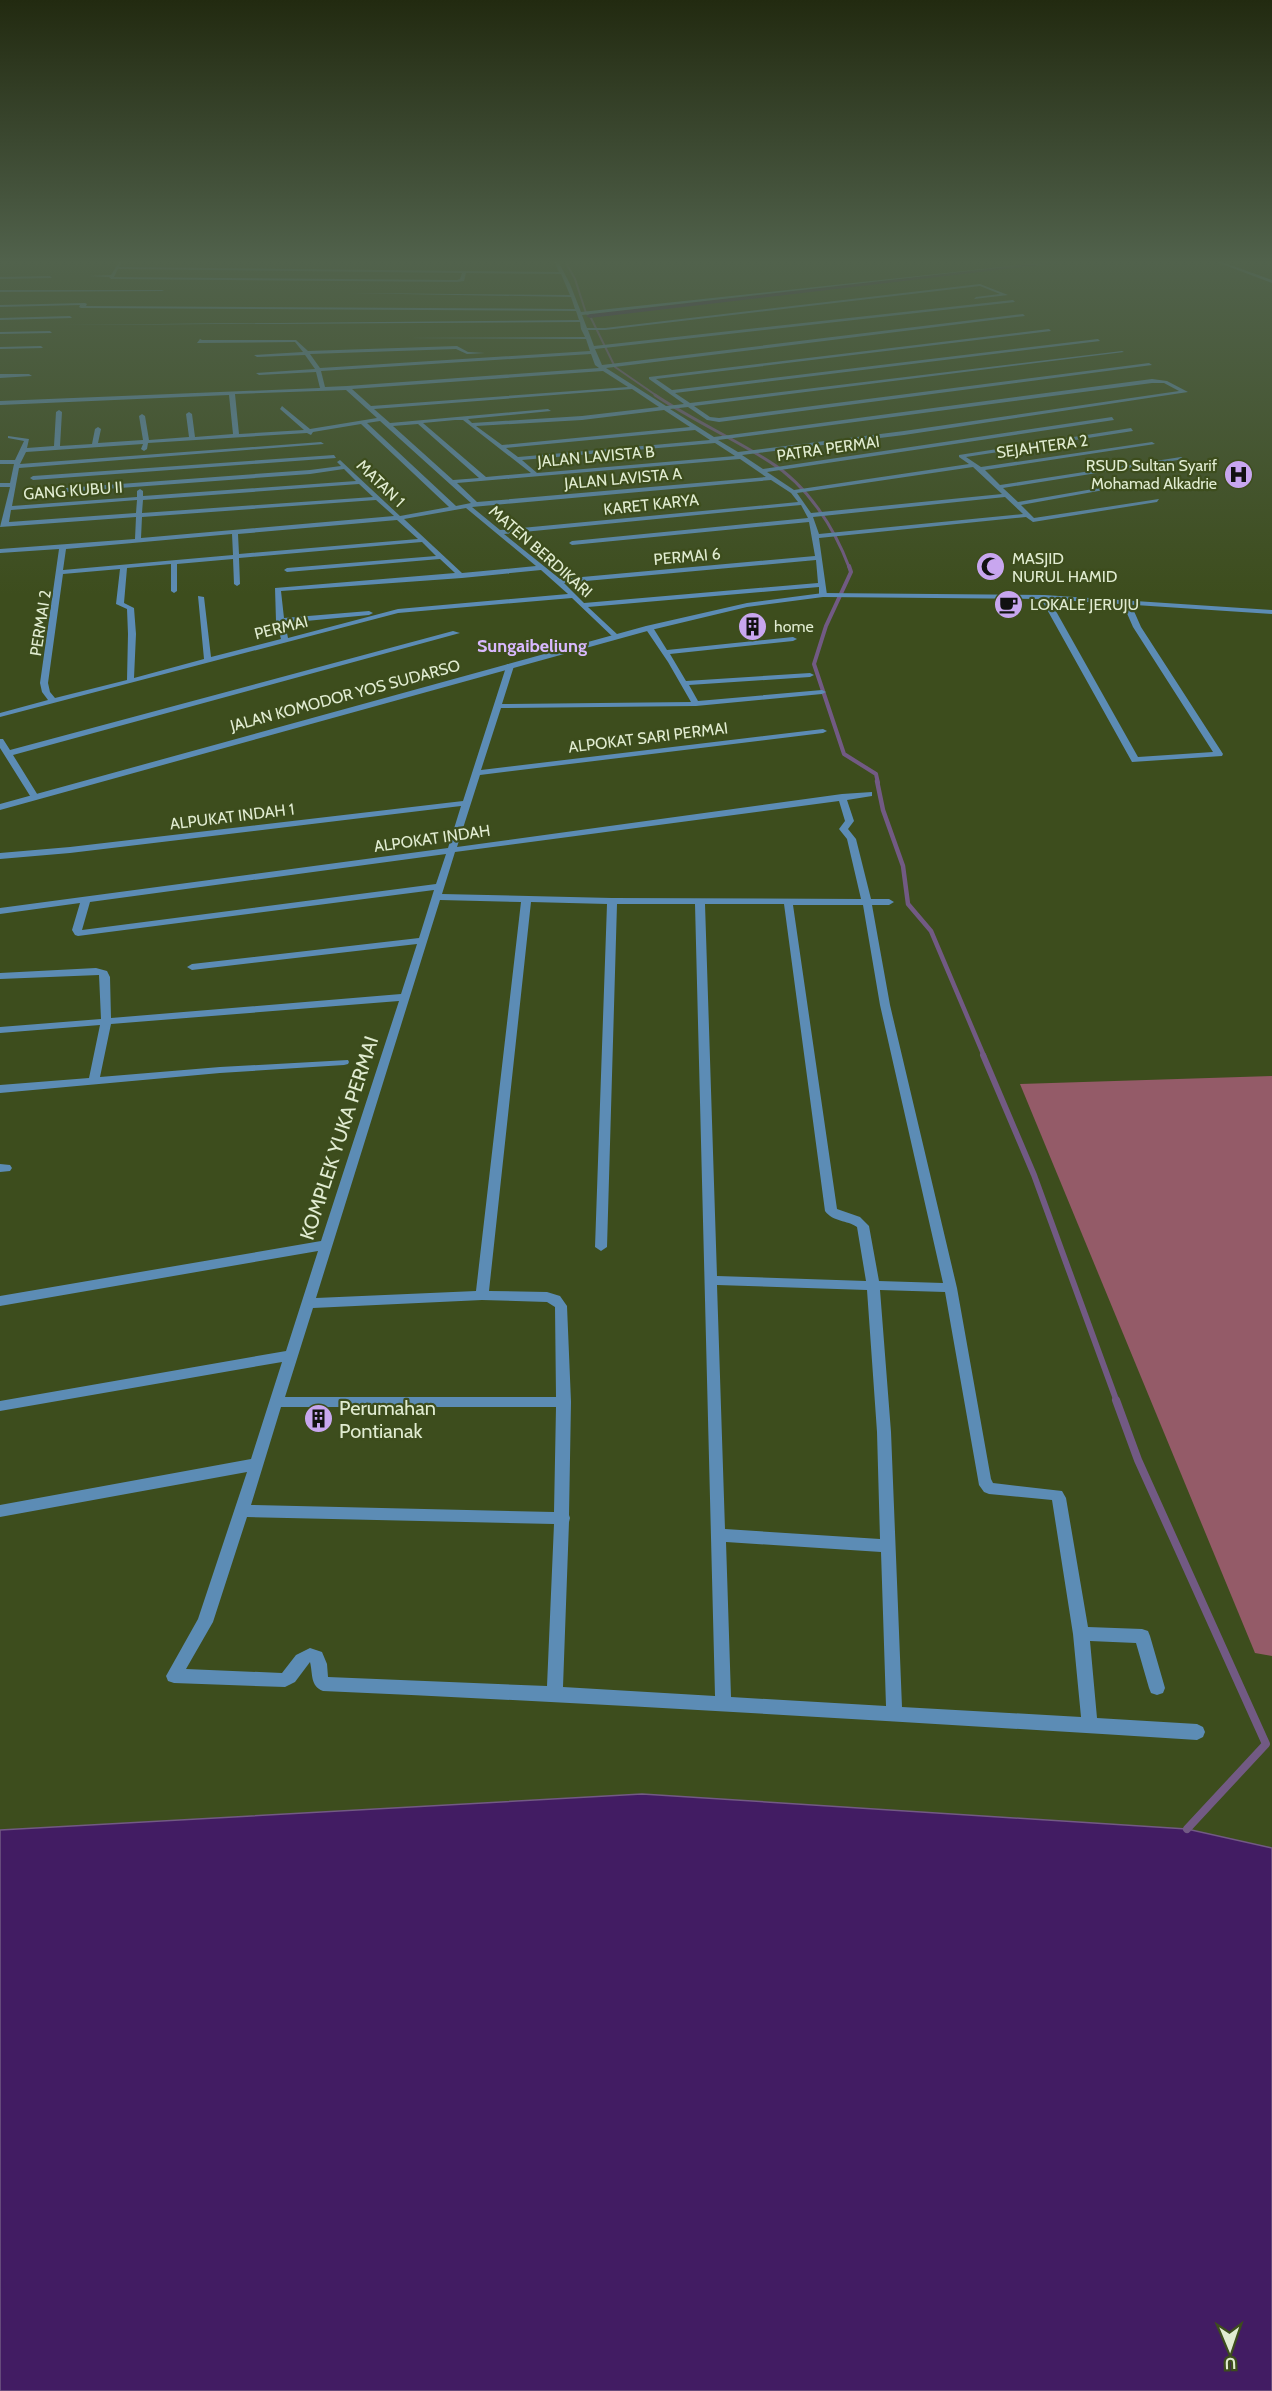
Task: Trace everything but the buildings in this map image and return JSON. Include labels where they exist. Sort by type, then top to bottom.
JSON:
[{"type":"street","points":[[259,373],[267,373]]},
{"type":"street","points":[[319,373],[323,389]]},
{"type":"street","points":[[0,404],[347,388],[377,383],[534,373]]},
{"type":"street","points":[[609,373],[740,454],[772,478],[796,492],[820,535],[819,558],[824,595]]},
{"type":"street","points":[[685,373],[651,378],[689,406],[710,418],[719,420],[1089,373]]},
{"type":"street","points":[[669,392],[830,373]]},
{"type":"street","points":[[938,373],[950,379]]},
{"type":"street","points":[[471,425],[582,418],[953,373]]},
{"type":"street","points":[[0,376],[29,376]]},
{"type":"street","name":"JALAN LAVISTA B","points":[[453,482],[740,454],[904,433],[1185,392],[1165,382],[1152,381],[715,439]]},
{"type":"street","points":[[958,384],[967,388]]},
{"type":"street","name":"MATEN BERDIKARI","points":[[347,388],[476,504]]},
{"type":"street","points":[[370,408],[631,388]]},
{"type":"street","points":[[232,393],[236,436]]},
{"type":"street","name":"MATAN 1","points":[[282,408],[308,430],[397,518],[462,576]]},
{"type":"street","points":[[389,425],[548,411]]},
{"type":"street","points":[[57,448],[59,412]]},
{"type":"street","points":[[189,414],[192,439]]},
{"type":"street","points":[[138,540],[142,458],[146,442],[142,417]]},
{"type":"street","points":[[459,418],[536,475]]},
{"type":"street","points":[[24,450],[308,430],[383,419]]},
{"type":"street","name":"PATRA PERMAI","points":[[765,471],[1112,419]]},
{"type":"street","points":[[362,422],[454,508]]},
{"type":"street","points":[[419,422],[484,479]]},
{"type":"street","points":[[501,447],[696,428]]},
{"type":"street","points":[[95,446],[98,429]]},
{"type":"street","name":"SEJAHTERA 2","points":[[1131,430],[961,456],[980,469],[1152,444]]},
{"type":"street","points":[[10,437],[27,440],[17,464],[3,525],[378,498]]},
{"type":"street","points":[[517,459],[715,439]]},
{"type":"street","points":[[956,442],[975,453]]},
{"type":"street","points":[[0,462],[17,464],[142,458],[321,444]]},
{"type":"street","points":[[33,478],[334,457]]},
{"type":"street","points":[[998,487],[1181,459]]},
{"type":"street","name":"SEJAHTERA 2","points":[[796,492],[973,465]]},
{"type":"street","points":[[38,492],[310,472],[345,467]]},
{"type":"street","points":[[980,469],[1027,515],[1036,520],[1157,500]]},
{"type":"street","name":"JALAN LAVISTA A","points":[[476,504],[772,478]]},
{"type":"street","name":"GANG KUBU II","points":[[0,503],[9,506],[361,482]]},
{"type":"street","points":[[1015,504],[1145,482]]},
{"type":"street","points":[[0,485],[13,485]]},
{"type":"street","points":[[572,543],[1006,495]]},
{"type":"street","name":"KARET KARYA","points":[[501,532],[803,502]]},
{"type":"street","name":"MATEN BERDIKARI","points":[[467,506],[476,504]]},
{"type":"street","points":[[0,551],[63,548],[397,518],[467,506]]},
{"type":"street","name":"MATEN BERDIKARI","points":[[467,506],[558,581],[615,637]]},
{"type":"street","points":[[820,535],[1027,515]]},
{"type":"street","points":[[235,532],[237,584]]},
{"type":"street","points":[[61,572],[424,540]]},
{"type":"street","name":"PERMAI 2","points":[[52,700],[46,692],[44,682],[63,548]]},
{"type":"street","points":[[284,552],[290,588]]},
{"type":"street","points":[[287,570],[442,557]]},
{"type":"street","name":"PERMAI 6","points":[[558,581],[819,558]]},
{"type":"street","points":[[174,561],[174,591]]},
{"type":"street","points":[[124,566],[120,604],[130,608],[132,634],[130,679]]},
{"type":"street","points":[[285,640],[280,621],[277,589],[541,568]]},
{"type":"street","points":[[584,605],[821,585]]},
{"type":"street","name":"JALAN KOMODOR YOS SUDARSO","points":[[0,807],[615,637],[747,605],[824,595],[1044,597],[1272,612]]},
{"type":"street","name":"PERMAI","points":[[0,715],[130,679],[398,611],[573,596]]},
{"type":"street","points":[[200,597],[208,660]]},
{"type":"street","points":[[1044,597],[1135,760],[1219,754],[1137,627],[1126,602]]},
{"type":"street","points":[[280,621],[398,611]]},
{"type":"street","points":[[649,628],[666,652],[696,704]]},
{"type":"street","points":[[9,753],[456,633]]},
{"type":"street","points":[[666,652],[793,639]]},
{"type":"street","name":"KOMPLEK YUKA PERMAI","points":[[510,666],[242,1511],[205,1622],[174,1676],[285,1680],[290,1677],[301,1659],[310,1655],[316,1657],[323,1684],[555,1694]]},
{"type":"street","points":[[684,683],[810,675]]},
{"type":"street","points":[[497,706],[696,704],[822,692]]},
{"type":"street","name":"ALPOKAT SARI PERMAI","points":[[476,773],[823,732]]},
{"type":"street","points":[[0,741],[35,797]]},
{"type":"street","name":"ALPOKAT INDAH","points":[[0,911],[869,794]]},
{"type":"street","points":[[842,797],[850,821],[843,829],[851,838],[867,902],[885,1005],[951,1288],[984,1481],[989,1488],[1056,1495],[1059,1498],[1081,1634],[1090,1727]]},
{"type":"street","name":"ALPUKAT INDAH 1","points":[[0,856],[70,850],[466,803]]},
{"type":"street","points":[[85,901],[78,933],[438,891],[526,900],[889,902]]},
{"type":"street","points":[[482,1295],[526,900]]},
{"type":"street","points":[[601,1248],[612,901]]},
{"type":"street","points":[[700,901],[723,1705]]},
{"type":"street","points":[[788,901],[831,1211],[837,1216],[856,1219],[863,1226],[873,1286],[884,1432],[894,1714]]},
{"type":"street","points":[[192,967],[423,940]]},
{"type":"street","points":[[0,976],[96,971],[103,973],[106,1021],[94,1080]]},
{"type":"street","points":[[0,1030],[405,997]]},
{"type":"street","points":[[0,1089],[344,1062]]},
{"type":"street","points":[[0,1301],[326,1245]]},
{"type":"street","points":[[710,1280],[951,1288]]},
{"type":"street","points":[[308,1303],[482,1295],[547,1297],[555,1299],[561,1306],[564,1402],[563,1518],[555,1694],[1197,1732]]},
{"type":"street","points":[[0,1407],[291,1355]]},
{"type":"street","points":[[276,1402],[564,1402]]},
{"type":"street","points":[[0,1511],[256,1464]]},
{"type":"street","points":[[242,1511],[563,1518]]},
{"type":"street","points":[[718,1534],[889,1546]]},
{"type":"street","points":[[1081,1634],[1142,1636],[1157,1688]]},
{"type":"shaded area","points":[[1272,1076],[1272,1656],[1255,1653],[1020,1084]]},
{"type":"shaded area","points":[[642,1794],[1187,1829],[1272,1848],[1272,2391],[0,2391],[0,1830]]},
{"type":"waterway","points":[[623,373],[657,396]]},
{"type":"waterway","points":[[655,395],[756,453],[796,482],[827,522],[849,567]]},
{"type":"waterway","points":[[849,566],[851,572],[826,626],[814,664],[844,754],[876,774],[878,783]]},
{"type":"waterway","points":[[877,781],[883,810],[903,866],[908,904],[931,931],[984,1056]]},
{"type":"waterway","points":[[983,1055],[1034,1175],[1117,1402]]},
{"type":"waterway","points":[[1116,1400],[1138,1460],[1266,1744],[1187,1829]]},
{"type":"place","name":"RSUD Sultan Syarif Mohamad Alkadrie","points":[[1238,474]]},
{"type":"place","name":"MASJID NURUL HAMID","points":[[991,567]]},
{"type":"place","name":"LOKALE JERUJU","points":[[1009,604]]},
{"type":"place","name":"home","points":[[753,626]]},
{"type":"place","name":"Perumahan Pontianak","points":[[318,1419]]},
{"type":"district","name":"Sungaibeliung","points":[[532,646]]}]
